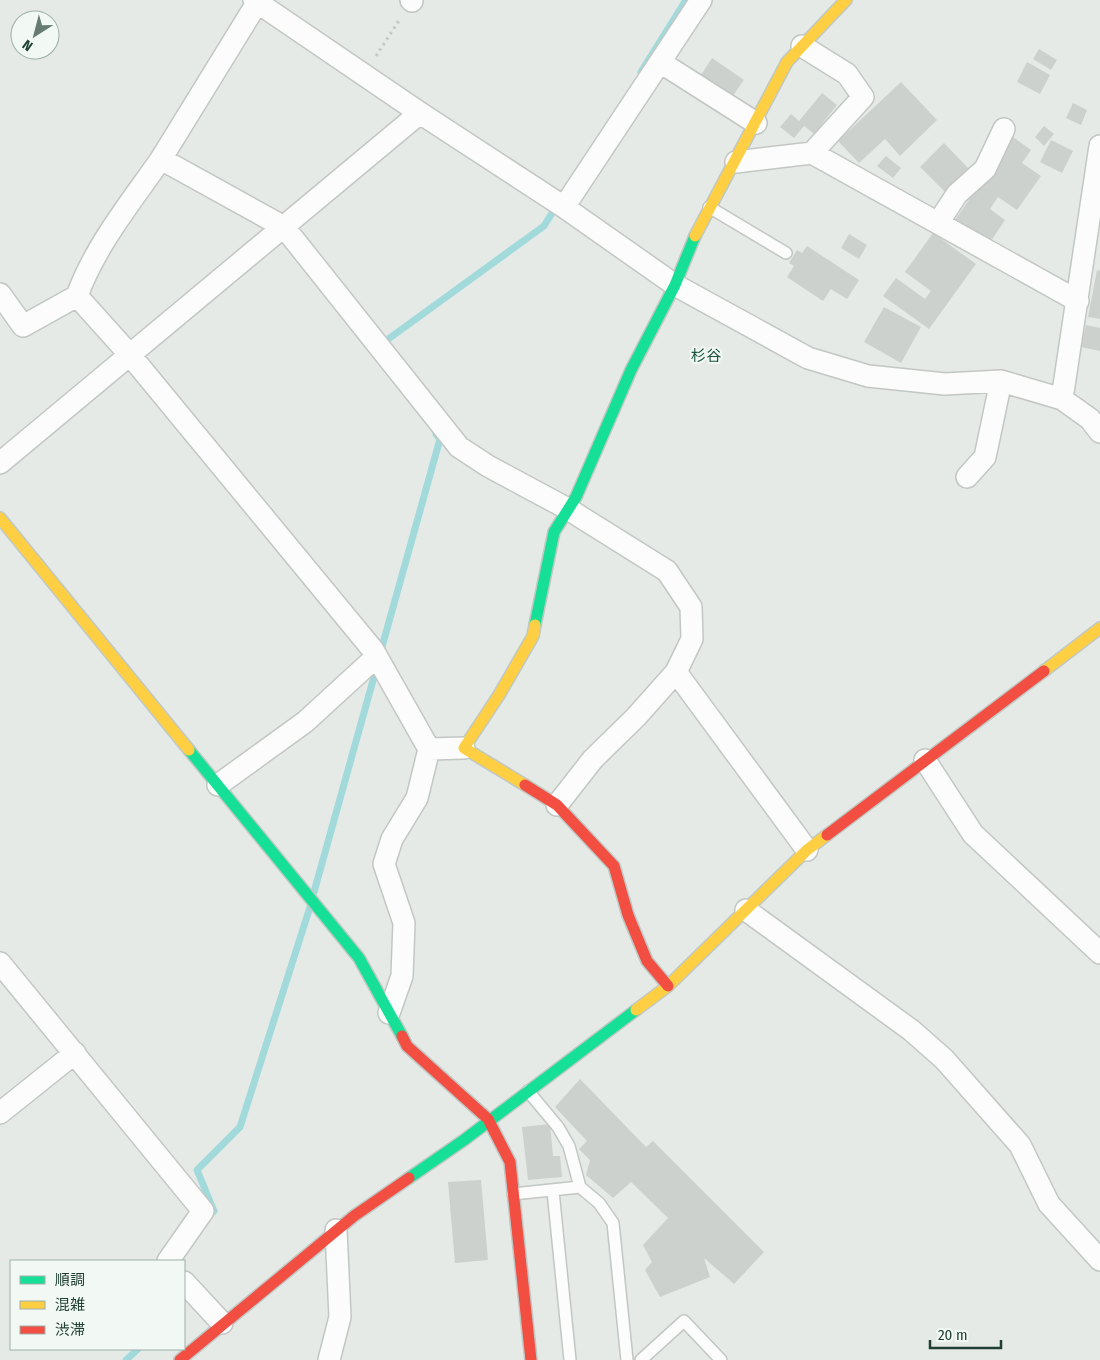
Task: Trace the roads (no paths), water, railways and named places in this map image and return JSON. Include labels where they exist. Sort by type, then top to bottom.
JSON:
[{"type":"street","points":[[564,207],[701,0]]},
{"type":"street","points":[[464,748],[499,695],[533,636],[554,532],[576,497],[632,370],[675,285],[688,250],[709,207],[736,162],[787,62],[846,0]]},
{"type":"street","points":[[0,294],[23,326],[77,296],[84,277],[111,230],[161,159],[256,1],[420,113],[564,207],[675,285],[808,358],[868,376],[945,384],[1001,381],[1062,399],[1090,419],[1100,432]]},
{"type":"street","points":[[802,46],[847,74],[863,97],[812,152]]},
{"type":"street","points":[[660,62],[756,123]]},
{"type":"street","points":[[0,463],[420,113]]},
{"type":"street","points":[[938,223],[957,194],[985,169],[1004,129]]},
{"type":"street","points":[[1062,399],[1100,146]]},
{"type":"street","points":[[736,162],[812,152],[1078,301]]},
{"type":"street","points":[[161,159],[284,227],[459,448],[488,466],[568,509],[667,571],[691,607],[692,639],[676,672],[636,717],[593,759],[558,805]]},
{"type":"street","points":[[77,296],[130,355],[376,657],[429,749],[417,798],[392,840],[384,864],[404,923],[402,976],[389,1013]]},
{"type":"street","points":[[967,477],[984,457],[1001,381]]},
{"type":"street","points":[[0,518],[359,958],[407,1046],[488,1119],[510,1162],[531,1360]]},
{"type":"street","points":[[180,1360],[222,1323],[336,1230],[464,1140],[488,1119],[668,986],[807,850],[1100,628]]},
{"type":"street","points":[[218,785],[305,722],[376,657]]},
{"type":"street","points":[[676,672],[807,850]]},
{"type":"street","points":[[429,749],[464,748],[558,805],[614,866],[628,915],[647,961],[668,986]]},
{"type":"street","points":[[925,760],[973,834],[1100,953]]},
{"type":"street","points":[[746,910],[911,1030],[944,1059],[1020,1145],[1049,1204],[1100,1260]]},
{"type":"street","points":[[0,963],[203,1211],[169,1260]]},
{"type":"street","points":[[0,1113],[75,1053]]},
{"type":"street","points":[[329,1360],[340,1317],[336,1230]]},
{"type":"street","points":[[185,1283],[222,1323]]},
{"type":"lane","points":[[709,207],[786,253]]},
{"type":"lane","points":[[528,1091],[558,1127],[569,1146],[580,1187],[599,1203],[613,1223],[627,1360]]},
{"type":"lane","points":[[513,1194],[580,1187]]},
{"type":"lane","points":[[552,1191],[570,1360]]},
{"type":"lane","points":[[644,1359],[684,1320],[721,1360]]},
{"type":"waterway","points":[[641,72],[686,0]]},
{"type":"waterway","points":[[380,345],[544,226],[557,205]]},
{"type":"waterway","points":[[380,654],[440,439],[436,434]]},
{"type":"waterway","points":[[314,892],[377,666]]},
{"type":"waterway","points":[[207,1217],[214,1211],[197,1170],[240,1127],[310,907]]},
{"type":"waterway","points":[[126,1360],[137,1350]]},
{"type":"district","name":"杉谷","points":[[706,356]]}]
